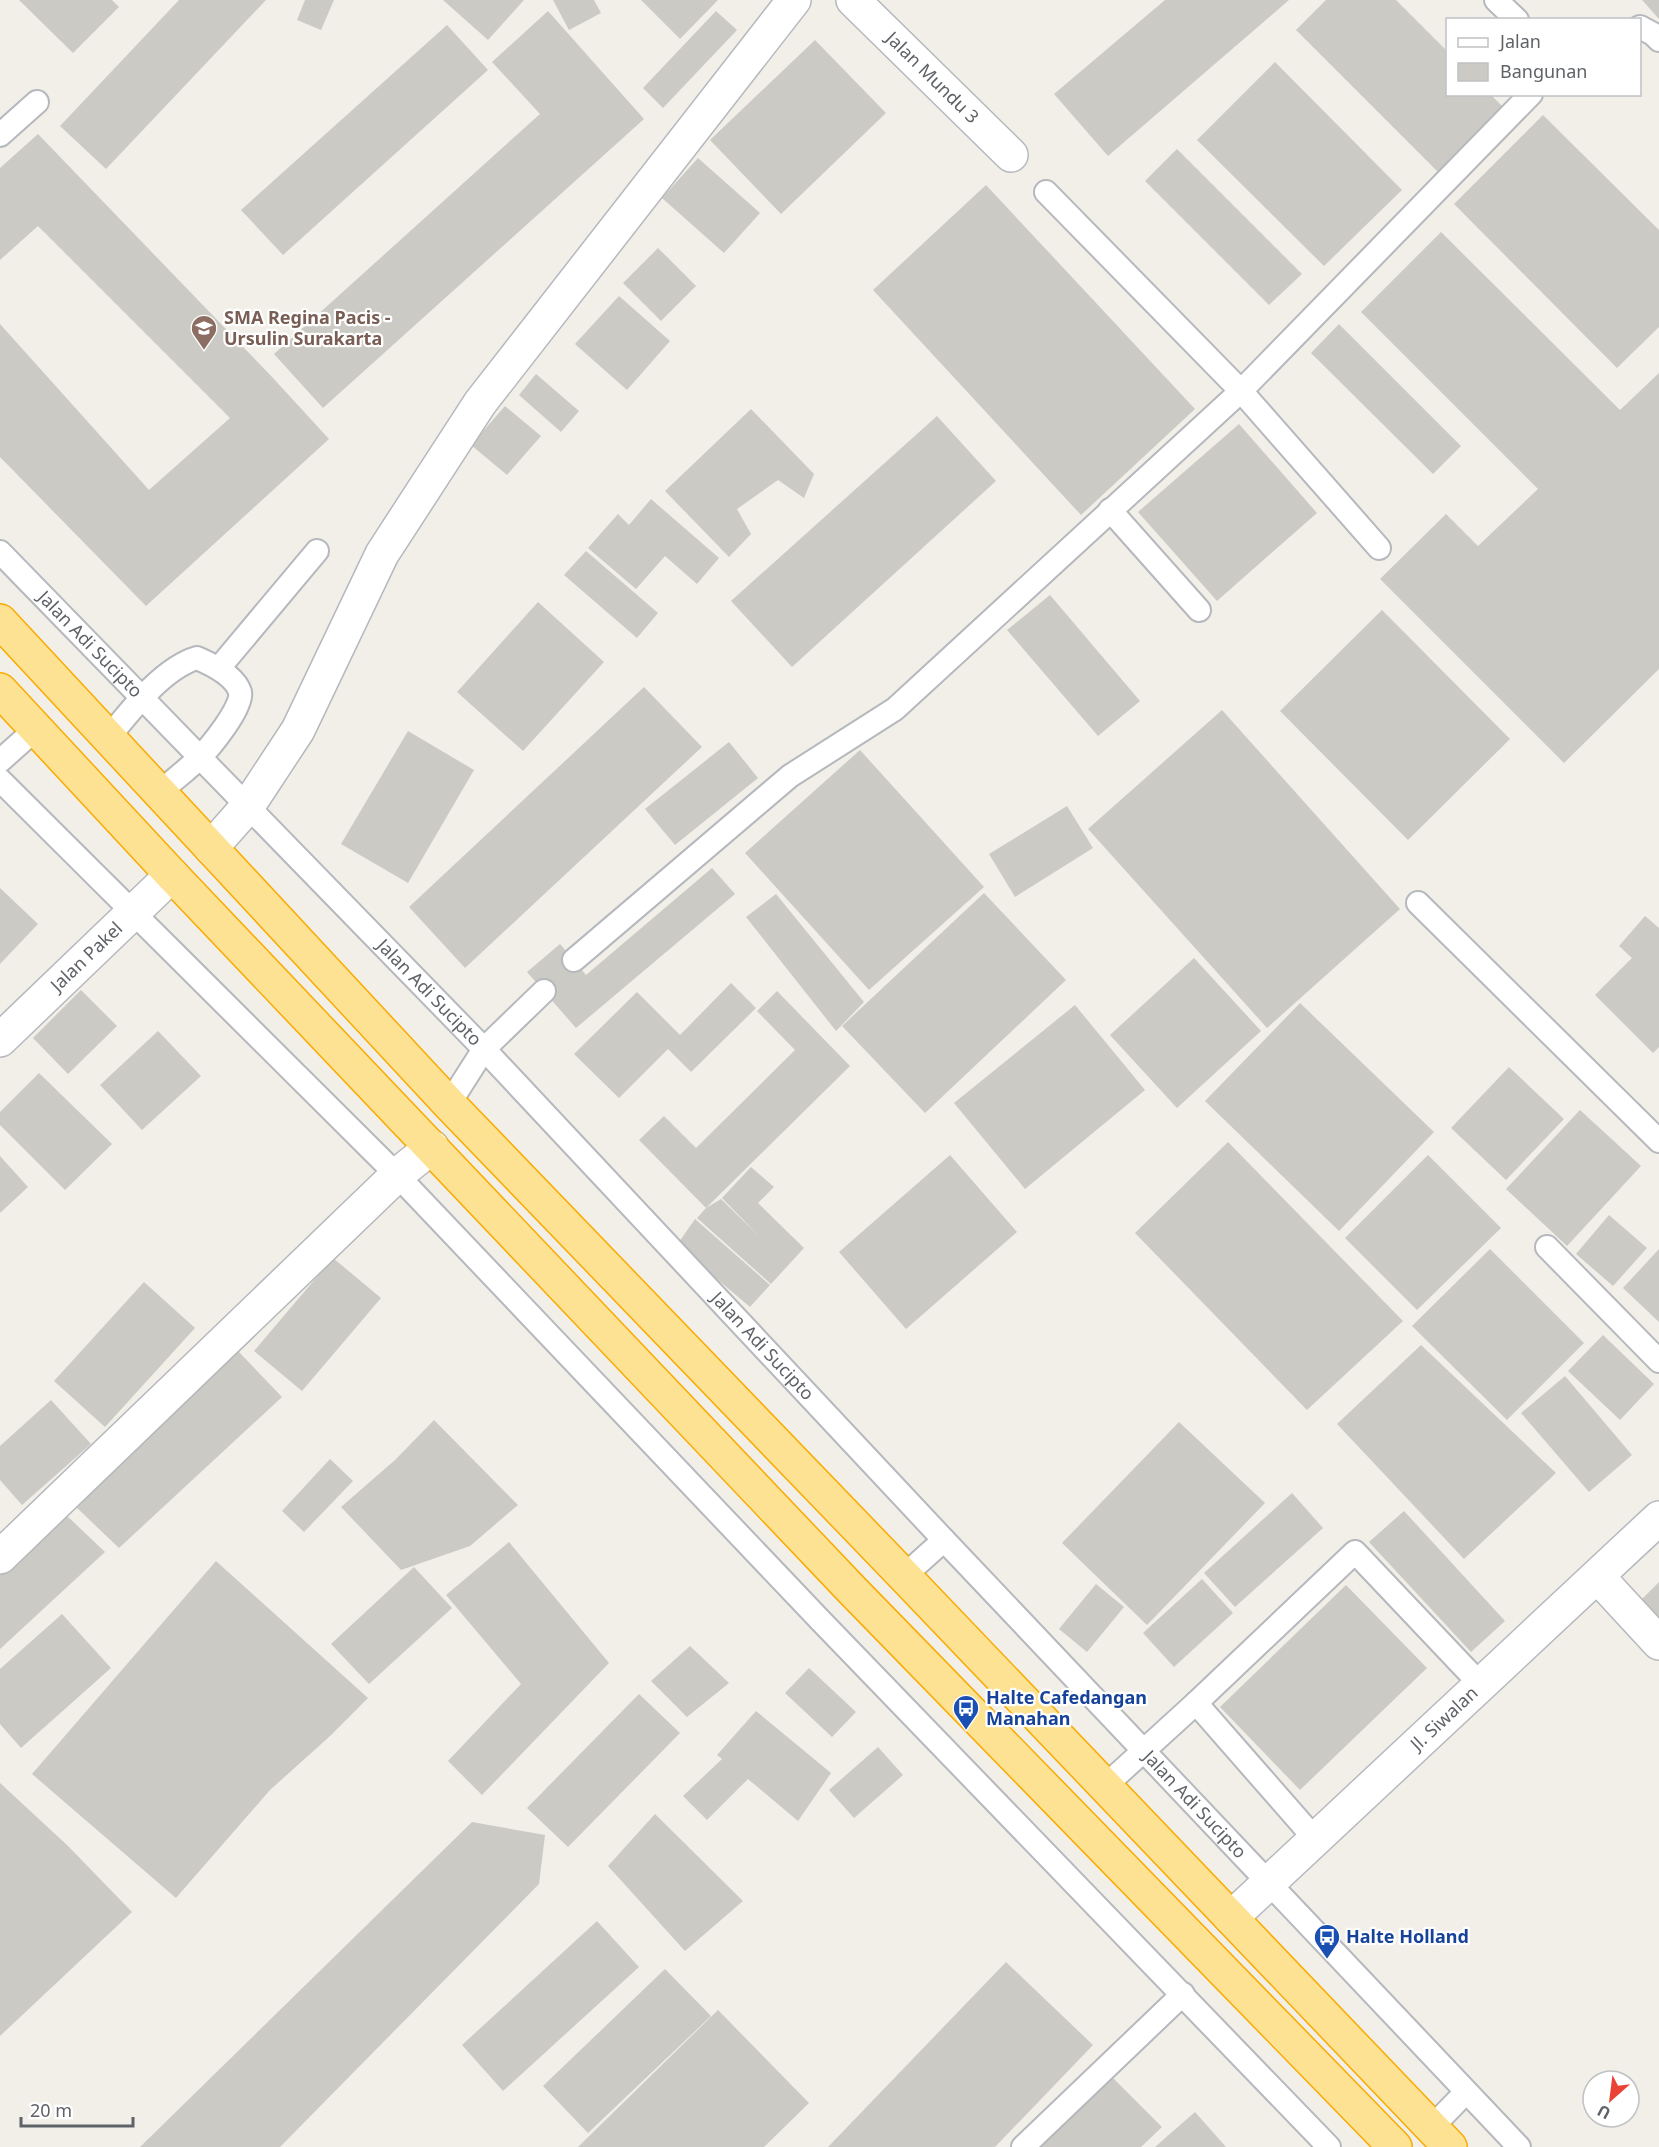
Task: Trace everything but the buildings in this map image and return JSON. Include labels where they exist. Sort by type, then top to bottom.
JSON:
[{"type":"highway","points":[[0,621],[449,1104],[1441,2137]]},
{"type":"highway","points":[[0,690],[172,875],[852,1590],[1395,2147]]},
{"type":"street","points":[[211,848],[248,806],[298,730],[382,554],[480,403],[794,0]]},
{"type":"street","name":"Jalan Mundu 3","points":[[853,0],[969,111],[1011,155]]},
{"type":"street","name":"Jalan Pakel","points":[[0,1040],[172,875]]},
{"type":"street","points":[[0,1557],[398,1175],[432,1147]]},
{"type":"street","name":"Jl. Siwalan","points":[[1231,1918],[1659,1518]]},
{"type":"street","points":[[1598,1577],[1659,1643]]},
{"type":"lane","points":[[1496,0],[1515,18]]},
{"type":"lane","points":[[1641,28],[1659,40]]},
{"type":"lane","points":[[574,960],[790,776],[895,709],[1241,391],[1529,96]]},
{"type":"lane","points":[[0,135],[37,102]]},
{"type":"lane","points":[[1046,192],[1241,391],[1379,548]]},
{"type":"lane","points":[[1110,510],[1199,610]]},
{"type":"lane","points":[[219,668],[317,551]]},
{"type":"lane","name":"Jalan Adi Sucipto","points":[[0,552],[484,1049],[944,1540],[1269,1882],[1512,2144]]},
{"type":"lane","points":[[109,737],[142,697],[184,662],[197,658],[219,668],[240,692],[240,701],[235,712],[201,757],[159,793]]},
{"type":"lane","points":[[0,761],[37,728]]},
{"type":"lane","points":[[0,780],[398,1175],[813,1612],[1329,2147]]},
{"type":"lane","points":[[1418,903],[1659,1141]]},
{"type":"lane","points":[[449,1104],[484,1049],[544,991]]},
{"type":"lane","points":[[1547,1247],[1659,1361]]},
{"type":"lane","points":[[904,1576],[944,1540]]},
{"type":"lane","points":[[1105,1786],[1355,1552],[1481,1685]]},
{"type":"lane","points":[[1196,1703],[1315,1839]]},
{"type":"lane","points":[[1023,2147],[1183,1994]]},
{"type":"lane","points":[[1441,2137],[1466,2092]]},
{"type":"place","name":"SMA Regina Pacis - Ursulin Surakarta","points":[[204,351]]},
{"type":"place","name":"Halte Cafedangan Manahan","points":[[966,1731]]},
{"type":"place","name":"Halte Holland","points":[[1327,1960]]}]
